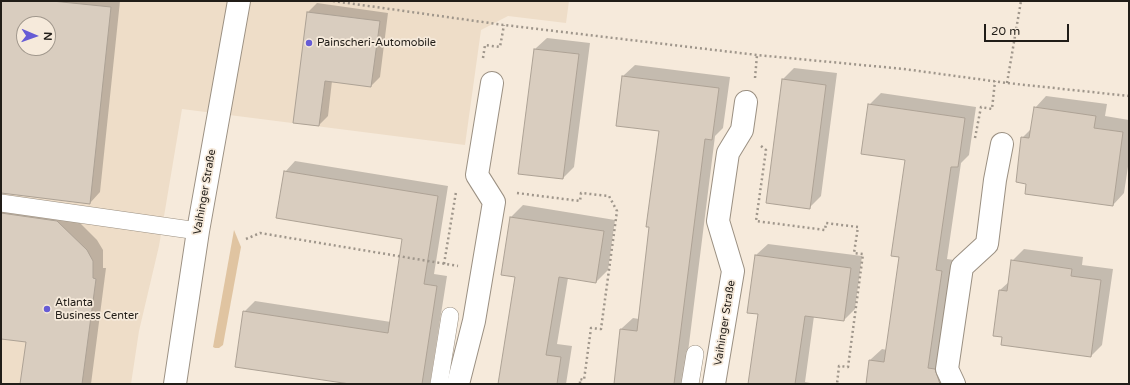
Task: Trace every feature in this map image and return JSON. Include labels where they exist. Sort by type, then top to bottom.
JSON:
[{"type":"street","name":"Vaihinger Straße","points":[[174,384],[198,231],[239,1]]},
{"type":"street","points":[[458,384],[474,321],[494,202],[476,176],[492,83]]},
{"type":"street","name":"Vaihinger Straße","points":[[714,384],[733,271],[718,221],[728,153],[742,130],[746,102]]},
{"type":"street","points":[[954,384],[947,369],[962,267],[987,244],[995,180],[1002,144]]},
{"type":"lane","points":[[1,203],[198,231]]},
{"type":"lane","points":[[439,384],[450,316]]},
{"type":"lane","points":[[690,384],[695,354]]},
{"type":"path","points":[[334,1],[504,25],[758,55],[904,69],[1007,83],[1129,96]]},
{"type":"path","points":[[1007,83],[1021,1]]},
{"type":"path","points":[[742,130],[766,150],[756,221],[825,230],[826,223],[858,227],[854,253],[863,254],[849,360],[848,367],[839,366],[837,384]]},
{"type":"path","points":[[494,202],[510,192],[580,201],[581,193],[609,196],[617,211],[601,329],[591,328],[584,380],[580,380],[580,384]]},
{"type":"path","points":[[246,239],[260,233],[483,270]]},
{"type":"shaded area","points":[[1,1],[569,1],[566,23],[508,16],[481,30],[465,145],[182,109],[159,246],[139,331],[131,384],[1,384]]},
{"type":"shaded area","points":[[234,230],[241,247],[223,345],[219,348],[215,348],[213,347]]},
{"type":"building","points":[[1,1],[52,1],[111,7],[90,204],[1,193]]},
{"type":"building","points":[[307,12],[380,21],[371,87],[325,81],[319,126],[293,123]]},
{"type":"building","points":[[534,49],[579,54],[563,179],[518,174]]},
{"type":"building","points":[[622,76],[719,88],[712,140],[705,139],[674,384],[614,384],[620,329],[637,331],[649,227],[646,227],[659,131],[616,126]]},
{"type":"building","points":[[782,79],[826,85],[810,209],[766,203]]},
{"type":"building","points":[[868,104],[965,118],[958,167],[951,167],[936,270],[942,271],[928,368],[935,369],[940,384],[866,384],[869,360],[884,362],[899,257],[891,256],[905,160],[861,154]]},
{"type":"building","points":[[1034,107],[1096,116],[1094,128],[1123,132],[1113,206],[1025,194],[1026,184],[1016,182],[1021,137],[1029,138]]},
{"type":"building","points":[[284,171],[438,196],[424,284],[437,286],[422,384],[350,384],[235,367],[243,311],[388,333],[402,239],[276,218]]},
{"type":"building","name":"Atlanta Business Center","points":[[1,213],[57,221],[87,250],[93,261],[93,278],[96,279],[82,384],[20,384],[26,342],[1,339]]},
{"type":"building","points":[[510,217],[604,231],[596,283],[559,277],[546,355],[561,357],[557,384],[498,384],[515,277],[501,275]]},
{"type":"building","points":[[755,255],[851,268],[844,321],[805,316],[795,384],[748,384],[758,314],[747,313]]},
{"type":"building","points":[[1011,260],[1072,269],[1071,276],[1101,280],[1091,357],[1001,345],[1002,337],[993,336],[999,290],[1007,291]]},
{"type":"place","name":"Painscheri-Automobile","points":[[309,43]]},
{"type":"place","name":"Atlanta Business Center","points":[[47,309]]}]
